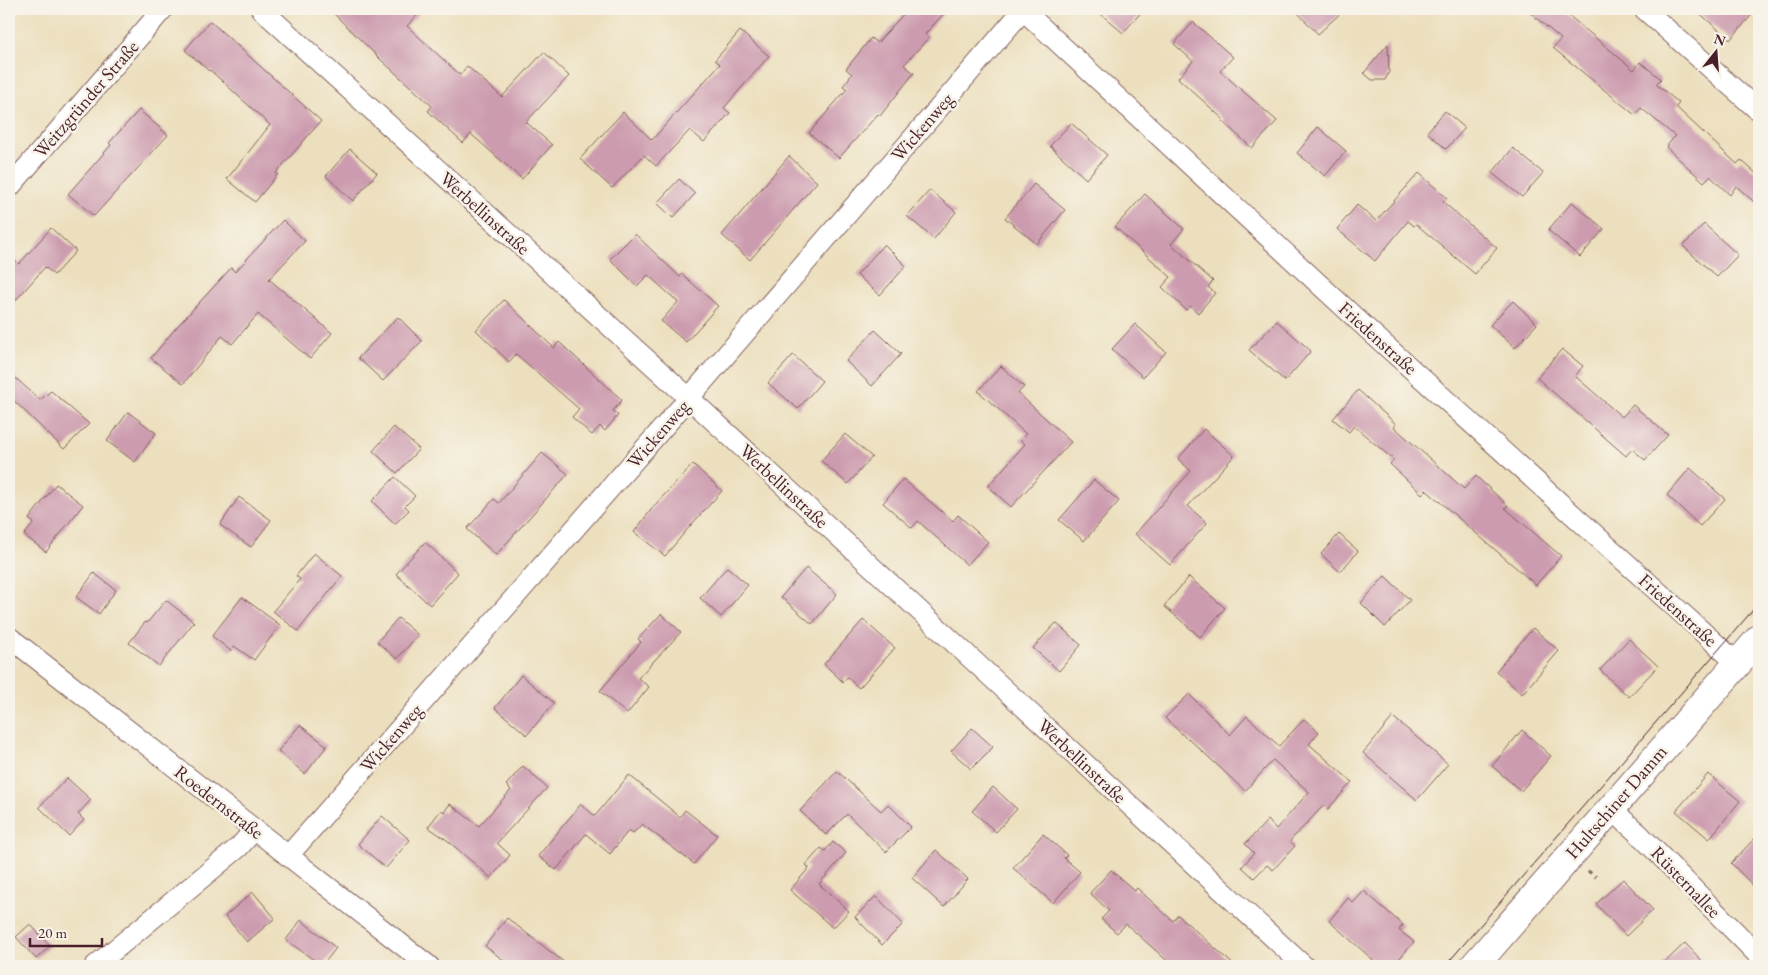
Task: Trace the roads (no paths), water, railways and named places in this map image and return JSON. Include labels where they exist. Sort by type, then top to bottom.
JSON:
[{"type":"main road","name":"Hultschiner Damm","points":[[1474,966],[1759,639]]},
{"type":"street","name":"Weitzgründer Straße","points":[[9,188],[162,9]]},
{"type":"street","name":"Werbellinstraße","points":[[261,9],[689,398],[1304,966]]},
{"type":"street","name":"Wickenweg","points":[[288,856],[689,398],[1023,9]]},
{"type":"street","name":"Friedenstraße","points":[[1023,9],[1375,336],[1737,663]]},
{"type":"street","points":[[1644,9],[1759,111]]},
{"type":"street","name":"Roedernstraße","points":[[9,637],[429,966]]},
{"type":"street","name":"Rüsternallee","points":[[1611,809],[1639,834],[1759,956]]},
{"type":"street","points":[[95,966],[239,846],[254,830]]},
{"type":"tram line","points":[[1445,966],[1759,603]]}]
